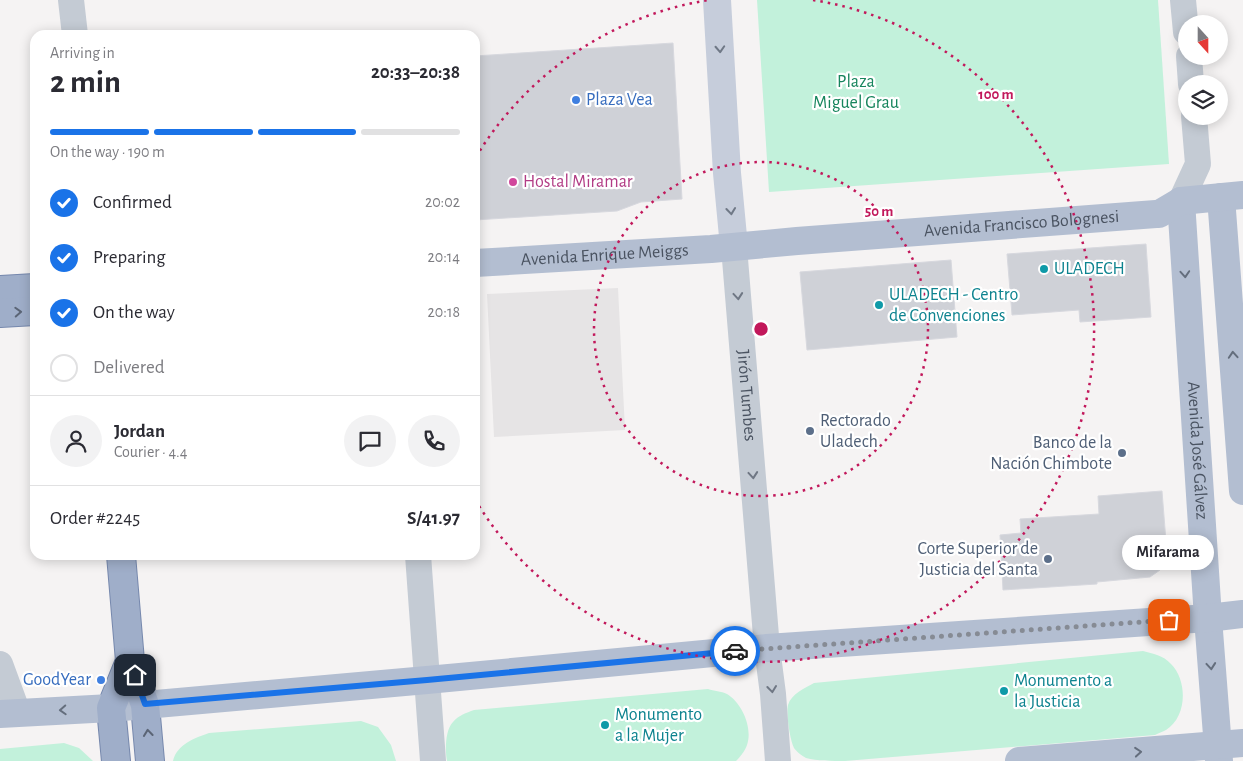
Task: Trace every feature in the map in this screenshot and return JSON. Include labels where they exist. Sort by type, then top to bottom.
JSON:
[{"type":"highway","points":[[0,290],[30,288]]},
{"type":"highway","points":[[0,313],[30,311]]},
{"type":"highway","points":[[121,560],[130,661],[145,704],[150,761]]},
{"type":"highway","points":[[116,761],[111,708],[130,661]]},
{"type":"main road","name":"Jirón Tumbes","points":[[717,0],[727,173],[734,247]]},
{"type":"main road","name":"Avenida Francisco Bolognesi","points":[[734,247],[1233,208]]},
{"type":"main road","points":[[1233,208],[1243,491]]},
{"type":"main road","name":"Avenida José Gálvez","points":[[1174,213],[1208,618],[1226,750]]},
{"type":"main road","name":"Avenida Enrique Meiggs","points":[[480,263],[734,247]]},
{"type":"main road","points":[[9,713],[111,708],[767,648],[1243,614]]},
{"type":"main road","points":[[1019,761],[1226,750]]},
{"type":"street","points":[[72,0],[75,30]]},
{"type":"street","points":[[1183,0],[1184,15]]},
{"type":"street","points":[[1174,213],[1198,164],[1195,125]]},
{"type":"street","points":[[1198,164],[1233,208]]},
{"type":"street","name":"Jirón Tumbes","points":[[734,247],[778,761]]},
{"type":"street","points":[[418,560],[433,761]]},
{"type":"street","points":[[0,664],[9,713]]},
{"type":"shaded area","points":[[618,288],[625,430],[494,437],[487,294]]},
{"type":"green space","name":"Plaza Miguel Grau","points":[[757,0],[1158,0],[1169,164],[769,192]]},
{"type":"green space","points":[[1143,651],[1158,655],[1168,661],[1177,671],[1182,689],[1183,698],[1178,717],[1166,730],[1155,735],[845,761],[806,758],[795,749],[791,739],[788,705],[795,695],[814,683]]},
{"type":"green space","points":[[708,689],[727,694],[737,703],[745,716],[749,731],[747,745],[736,761],[447,761],[446,741],[450,726],[460,716],[474,710]]},
{"type":"green space","points":[[361,721],[378,727],[391,745],[396,761],[173,761],[182,746],[209,733]]},
{"type":"green space","points":[[64,743],[79,748],[93,761],[0,761],[0,749]]},
{"type":"building","name":"Plaza Vea","points":[[673,43],[682,199],[641,202],[617,211],[480,220],[480,56]]},
{"type":"building","points":[[1146,244],[1151,317],[1080,322],[1079,310],[1012,315],[1007,254]]},
{"type":"building","name":"ULADECH - Centro de Convenciones","points":[[951,260],[957,337],[807,350],[800,272]]},
{"type":"building","points":[[1162,491],[1167,554],[1160,570],[1150,577],[1097,582],[1097,584],[1003,590],[1000,535],[1021,533],[1020,519],[1099,514],[1098,496]]},
{"type":"way so far","points":[[735,651],[1169,620]]},
{"type":"place","name":"Plaza Vea","points":[[576,100]]},
{"type":"place","name":"Hostal Miramar","points":[[513,182]]},
{"type":"place","name":"ULADECH","points":[[1044,269]]},
{"type":"place","name":"ULADECH - Centro de Convenciones","points":[[879,305]]},
{"type":"place","name":"Rectorado Uladech","points":[[810,431]]},
{"type":"place","name":"Banco de la Nación Chimbote","points":[[1122,453]]},
{"type":"place","name":"Corte Superior de Justicia del Santa","points":[[1048,559]]},
{"type":"place","name":"Mifarama","points":[[1169,620]]},
{"type":"place","name":"GoodYear","points":[[101,680]]},
{"type":"place","name":"Monumento a la Justicia","points":[[1004,691]]},
{"type":"place","name":"Monumento a la Mujer","points":[[605,725]]},
{"type":"route","points":[[135,675],[145,704],[735,651]]}]
